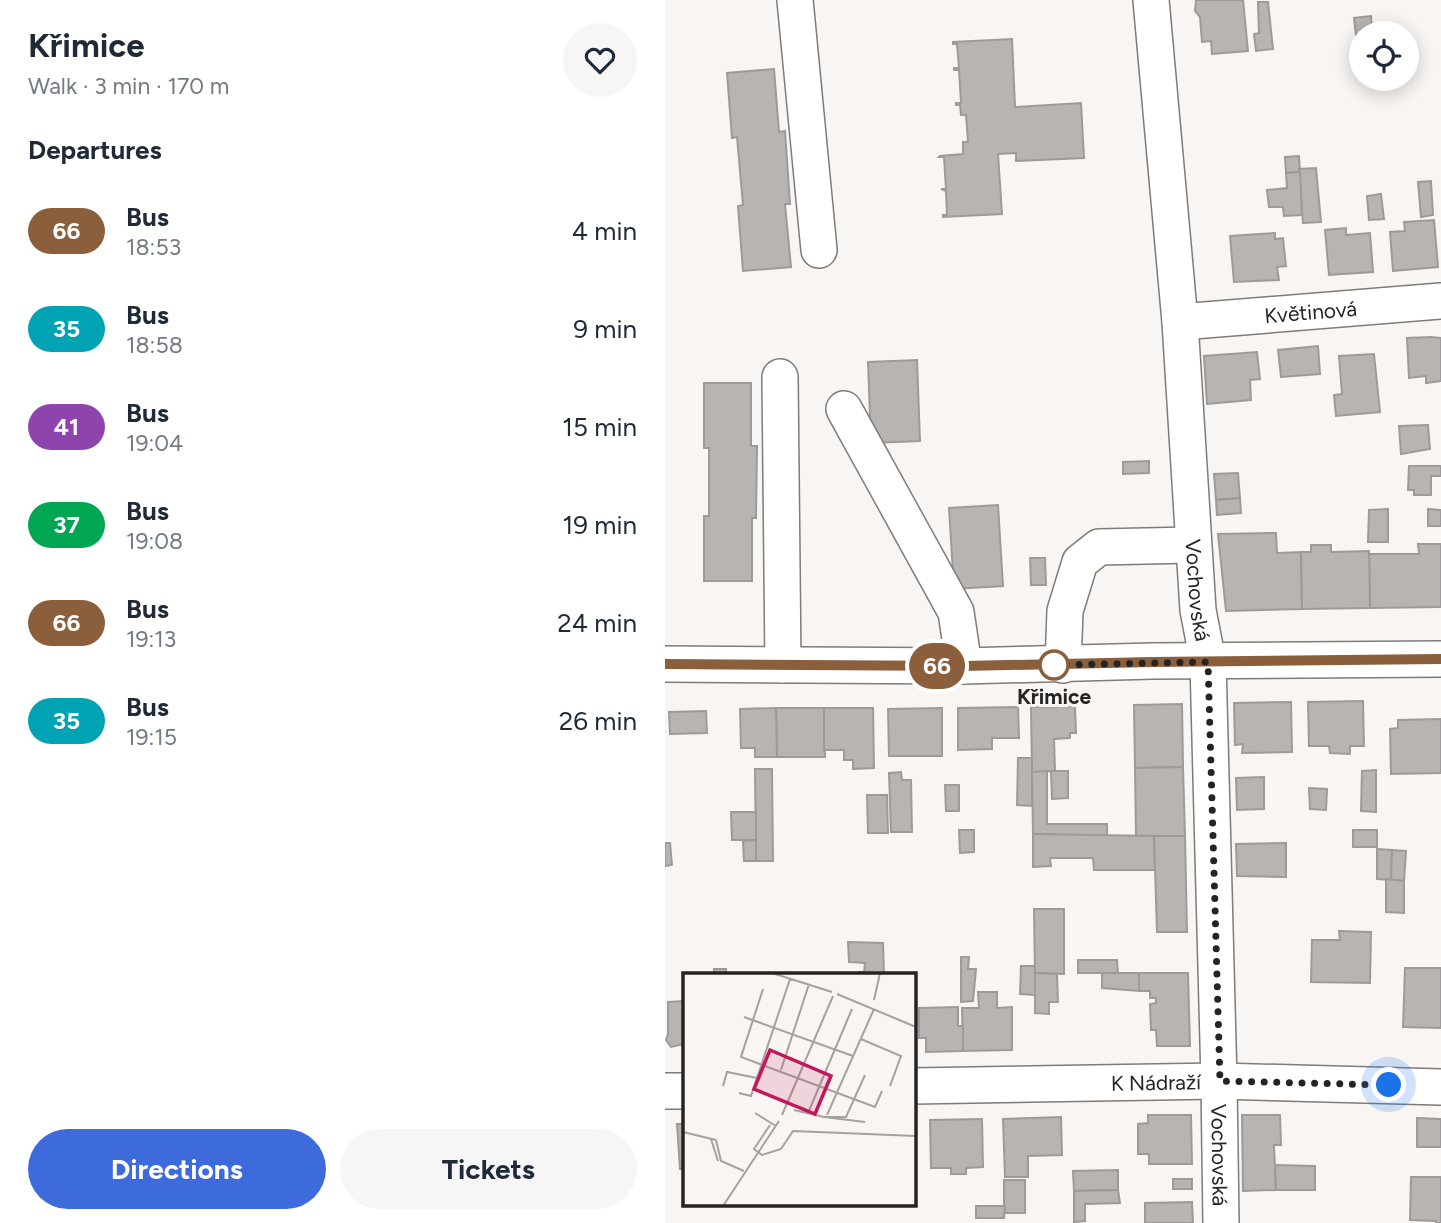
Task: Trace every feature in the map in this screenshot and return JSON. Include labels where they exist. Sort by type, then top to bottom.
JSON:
[{"type":"street","points":[[795,0],[819,250]]},
{"type":"street","name":"Vochovská","points":[[1151,0],[1180,322],[1192,545],[1198,610],[1208,662],[1220,1081],[1221,1223]]},
{"type":"street","name":"Květinová","points":[[1180,322],[1441,301]]},
{"type":"street","points":[[780,377],[783,665]]},
{"type":"street","points":[[844,409],[956,612],[964,666]]},
{"type":"street","points":[[1063,664],[1065,611],[1080,562],[1099,547],[1192,545]]},
{"type":"street","points":[[665,664],[964,666],[1441,659]]},
{"type":"street","name":"K Nádraží","points":[[915,1086],[1220,1081],[1441,1087]]},
{"type":"street","points":[[665,1091],[683,1091]]},
{"type":"building","points":[[1196,0],[1243,0],[1248,51],[1212,54],[1211,41],[1202,42],[1200,17],[1195,11]]},
{"type":"building","points":[[1258,2],[1268,2],[1273,49],[1256,51],[1254,34],[1259,33]]},
{"type":"building","points":[[1371,16],[1371,21],[1354,21],[1354,18]]},
{"type":"building","points":[[1012,39],[1015,107],[1081,103],[1084,158],[1016,161],[1016,153],[998,154],[1002,214],[943,217],[947,215],[946,191],[941,189],[946,189],[944,157],[939,157],[963,154],[963,142],[968,142],[966,115],[961,115],[960,105],[956,105],[961,103],[959,70],[954,70],[959,68],[957,44],[953,42]]},
{"type":"building","points":[[774,69],[779,132],[785,131],[790,204],[785,204],[791,267],[743,271],[738,206],[743,205],[737,137],[732,138],[727,73]]},
{"type":"building","points":[[1299,156],[1300,172],[1286,173],[1285,157]]},
{"type":"building","points":[[1316,168],[1321,222],[1303,223],[1299,169]]},
{"type":"building","points":[[1300,172],[1302,215],[1284,216],[1283,207],[1269,207],[1267,190],[1287,188],[1286,173]]},
{"type":"building","points":[[1431,181],[1433,215],[1421,217],[1418,182]]},
{"type":"building","points":[[1381,194],[1384,219],[1369,220],[1367,196]]},
{"type":"building","points":[[1434,220],[1438,267],[1393,271],[1390,232],[1405,231],[1404,222]]},
{"type":"building","points":[[1346,228],[1346,235],[1370,233],[1373,272],[1329,275],[1325,230]]},
{"type":"building","points":[[1275,233],[1275,239],[1283,238],[1286,266],[1277,267],[1279,280],[1234,282],[1230,236]]},
{"type":"building","points":[[1407,338],[1441,338],[1441,381],[1426,383],[1426,376],[1409,378]]},
{"type":"building","points":[[1318,346],[1320,374],[1281,377],[1278,350]]},
{"type":"building","points":[[1257,352],[1260,379],[1250,380],[1251,400],[1207,404],[1204,356]]},
{"type":"building","points":[[1374,354],[1380,412],[1336,416],[1334,395],[1342,394],[1339,356]]},
{"type":"building","points":[[917,360],[920,441],[871,443],[868,362]]},
{"type":"building","points":[[704,383],[751,383],[751,446],[757,446],[756,518],[752,518],[752,581],[704,581],[704,516],[709,516],[709,448],[704,448]]},
{"type":"building","points":[[1428,425],[1430,449],[1401,454],[1399,426]]},
{"type":"building","points":[[1149,461],[1149,473],[1123,474],[1123,462]]},
{"type":"building","points":[[1409,466],[1441,466],[1441,476],[1431,476],[1431,495],[1414,495],[1414,490],[1408,490]]},
{"type":"building","points":[[1238,473],[1240,498],[1216,500],[1214,474]]},
{"type":"building","points":[[1240,498],[1241,513],[1217,515],[1216,500]]},
{"type":"building","points":[[998,505],[1003,586],[954,589],[949,508]]},
{"type":"building","points":[[1388,509],[1388,542],[1368,542],[1369,510]]},
{"type":"building","points":[[1428,509],[1441,510],[1441,526],[1428,526]]},
{"type":"building","points":[[1276,533],[1277,553],[1301,552],[1302,609],[1226,611],[1218,534]]},
{"type":"building","points":[[1418,544],[1441,544],[1441,607],[1370,608],[1369,554],[1419,554]]},
{"type":"building","points":[[1311,545],[1331,545],[1331,552],[1369,551],[1370,608],[1302,609],[1301,552],[1311,552]]},
{"type":"building","points":[[1030,558],[1045,558],[1046,585],[1031,585]]},
{"type":"building","points":[[1363,701],[1364,746],[1350,746],[1350,754],[1330,753],[1329,746],[1309,746],[1308,702]]},
{"type":"building","points":[[1291,702],[1292,752],[1242,753],[1243,744],[1235,745],[1234,703]]},
{"type":"building","points":[[1182,704],[1183,767],[1135,768],[1134,705]]},
{"type":"building","points":[[1075,706],[1076,733],[1070,733],[1070,738],[1054,739],[1055,771],[1032,772],[1031,707]]},
{"type":"building","points":[[1018,707],[1019,738],[992,738],[992,749],[958,750],[958,708]]},
{"type":"building","points":[[776,708],[824,708],[825,757],[777,757]]},
{"type":"building","points":[[776,708],[777,757],[755,757],[755,748],[741,748],[740,709]]},
{"type":"building","points":[[824,708],[873,708],[874,768],[853,769],[853,760],[844,760],[844,750],[824,750]]},
{"type":"building","points":[[942,708],[942,756],[889,756],[888,709]]},
{"type":"building","points":[[706,711],[707,733],[670,734],[669,712]]},
{"type":"building","points":[[1441,719],[1441,773],[1391,774],[1390,729],[1398,728],[1398,720]]},
{"type":"building","points":[[1018,758],[1032,758],[1032,806],[1017,805]]},
{"type":"building","points":[[1183,767],[1185,836],[1136,836],[1135,768]]},
{"type":"building","points":[[755,769],[772,769],[773,861],[756,861]]},
{"type":"building","points":[[1376,770],[1376,812],[1361,811],[1362,771]]},
{"type":"building","points":[[1047,771],[1047,824],[1107,824],[1107,836],[1033,834],[1032,772]]},
{"type":"building","points":[[1051,771],[1068,771],[1068,798],[1052,799]]},
{"type":"building","points":[[901,772],[902,780],[911,780],[912,832],[891,832],[889,773]]},
{"type":"building","points":[[1264,777],[1264,809],[1237,810],[1236,778]]},
{"type":"building","points":[[945,785],[959,785],[959,811],[946,811]]},
{"type":"building","points":[[1309,788],[1327,789],[1326,810],[1310,809]]},
{"type":"building","points":[[867,795],[887,795],[888,833],[868,833]]},
{"type":"building","points":[[731,812],[756,812],[756,840],[732,840]]},
{"type":"building","points":[[959,830],[974,830],[974,852],[960,853]]},
{"type":"building","points":[[1353,830],[1377,830],[1377,847],[1353,847]]},
{"type":"building","points":[[1033,834],[1154,836],[1155,870],[1094,870],[1093,858],[1050,858],[1051,866],[1033,867]]},
{"type":"building","points":[[1154,836],[1185,836],[1187,932],[1157,932]]},
{"type":"building","points":[[756,840],[756,861],[744,861],[743,841]]},
{"type":"building","points":[[665,843],[670,843],[672,865],[665,866]]},
{"type":"building","points":[[1286,843],[1286,877],[1237,876],[1236,844]]},
{"type":"building","points":[[1377,849],[1392,850],[1391,880],[1377,879]]},
{"type":"building","points":[[1392,850],[1406,851],[1404,881],[1391,880]]},
{"type":"building","points":[[1386,879],[1404,881],[1404,913],[1386,912]]},
{"type":"building","points":[[1034,909],[1064,909],[1064,974],[1035,973]]},
{"type":"building","points":[[1339,931],[1371,932],[1370,983],[1311,982],[1312,940],[1340,940]]},
{"type":"building","points":[[848,942],[883,943],[884,973],[859,973],[864,972],[865,963],[849,962]]},
{"type":"building","points":[[961,957],[969,957],[968,969],[976,969],[973,1001],[961,1002]]},
{"type":"building","points":[[1078,960],[1117,960],[1118,973],[1078,973]]},
{"type":"building","points":[[1021,966],[1035,966],[1035,995],[1020,994]]},
{"type":"building","points":[[1405,968],[1441,968],[1441,1028],[1403,1027]]},
{"type":"building","points":[[714,969],[726,969],[726,973],[714,973]]},
{"type":"building","points":[[1035,973],[1057,974],[1058,1002],[1049,1002],[1049,1014],[1035,1013]]},
{"type":"building","points":[[1102,973],[1139,973],[1139,991],[1102,988]]},
{"type":"building","points":[[1139,973],[1188,973],[1190,1046],[1157,1046],[1156,1030],[1151,1030],[1150,1004],[1156,1003],[1156,998],[1150,998],[1150,991],[1139,991]]},
{"type":"building","points":[[978,992],[997,992],[997,1008],[1012,1007],[1012,1050],[963,1051],[962,1008],[979,1008]]},
{"type":"building","points":[[683,1001],[683,1044],[671,1047],[666,1040],[668,1002]]},
{"type":"building","points":[[958,1007],[958,1026],[963,1026],[963,1051],[926,1052],[926,1038],[919,1038],[919,1008]]},
{"type":"building","points":[[1148,1115],[1191,1115],[1192,1164],[1149,1164],[1149,1154],[1138,1154],[1138,1124],[1148,1123]]},
{"type":"building","points":[[1242,1115],[1280,1115],[1281,1145],[1274,1145],[1276,1190],[1243,1191]]},
{"type":"building","points":[[1061,1117],[1062,1155],[1028,1156],[1028,1177],[1005,1177],[1003,1119]]},
{"type":"building","points":[[1417,1118],[1441,1119],[1441,1147],[1417,1147]]},
{"type":"building","points":[[982,1119],[983,1167],[966,1168],[966,1174],[951,1174],[951,1168],[931,1168],[930,1120]]},
{"type":"building","points":[[677,1124],[683,1124],[683,1169],[680,1169]]},
{"type":"building","points":[[1275,1165],[1315,1166],[1315,1190],[1276,1190]]},
{"type":"building","points":[[1118,1170],[1118,1190],[1074,1191],[1073,1171]]},
{"type":"building","points":[[1411,1177],[1441,1177],[1441,1223],[1410,1220]]},
{"type":"building","points":[[1173,1179],[1192,1179],[1192,1189],[1173,1189]]},
{"type":"building","points":[[1004,1180],[1025,1180],[1025,1213],[1004,1213]]},
{"type":"building","points":[[1118,1190],[1120,1203],[1085,1204],[1085,1221],[1074,1222],[1074,1191]]},
{"type":"building","points":[[1192,1202],[1193,1223],[1145,1223],[1145,1203]]},
{"type":"building","points":[[976,1206],[1005,1206],[1004,1218],[976,1218]]},
{"type":"bus line","name":"66","points":[[665,664],[964,666],[1441,659]]},
{"type":"place","name":"Křimice","points":[[1054,665]]},
{"type":"route","points":[[1054,665],[1208,662],[1220,1081],[1389,1085]]}]
